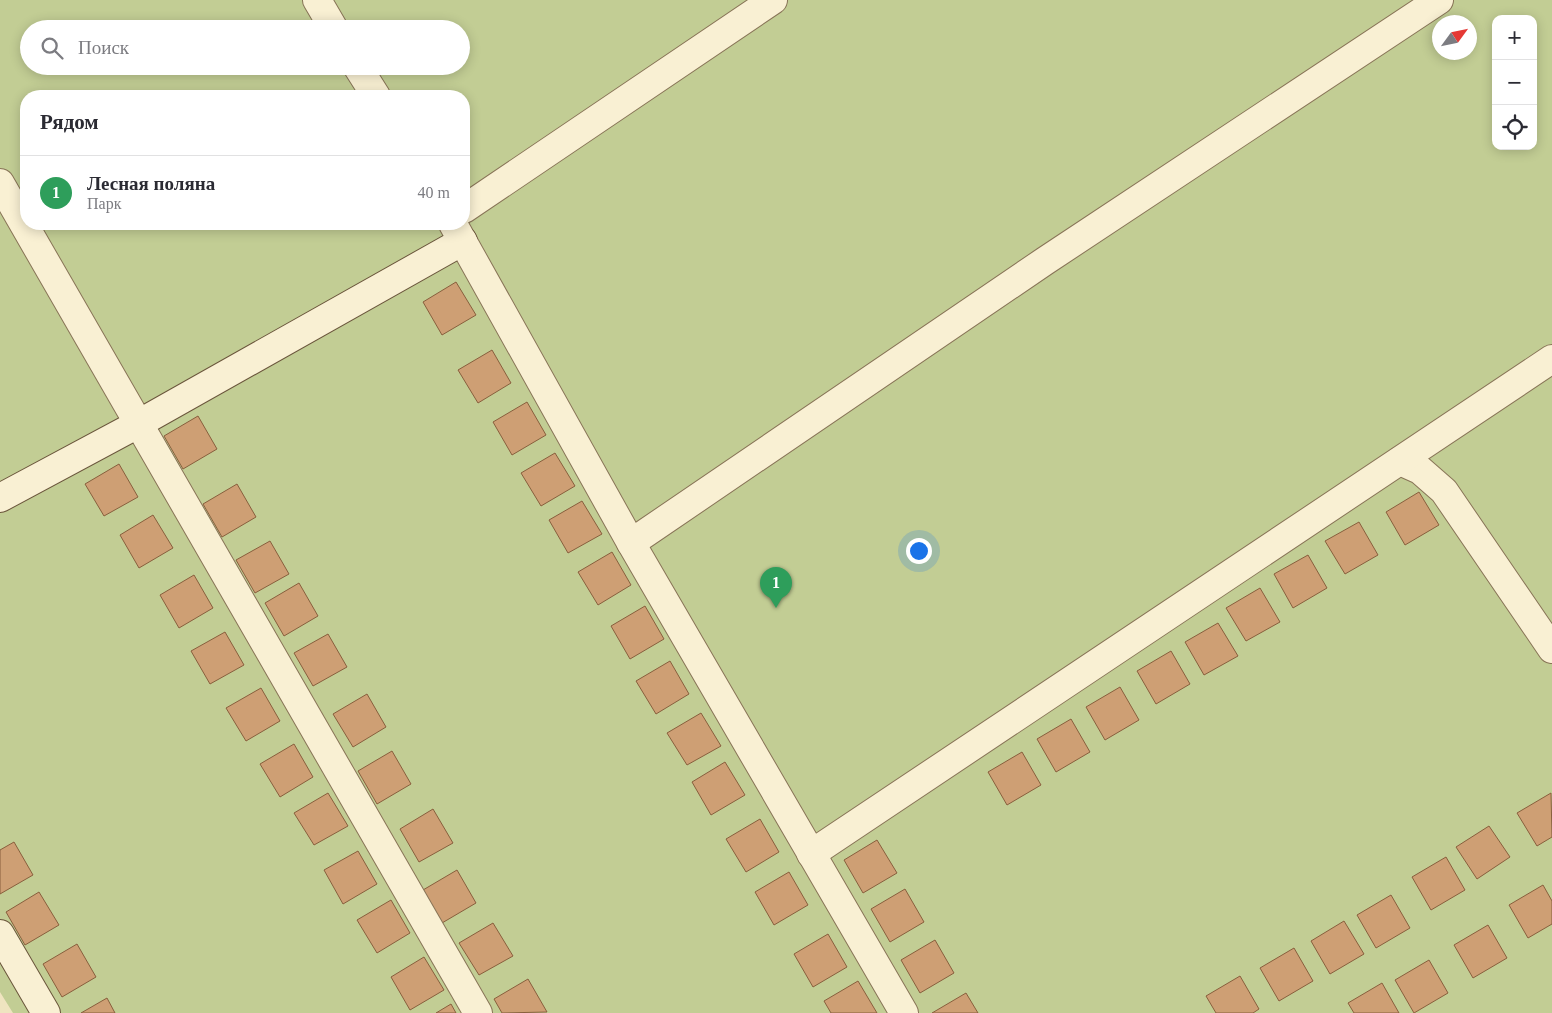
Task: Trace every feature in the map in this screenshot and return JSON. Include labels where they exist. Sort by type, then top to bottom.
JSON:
[{"type":"street","points":[[317,0],[329,20]]},
{"type":"street","points":[[470,205],[773,0]]},
{"type":"street","points":[[631,543],[1046,261],[1439,0]]},
{"type":"street","points":[[363,75],[372,90]]},
{"type":"street","points":[[0,183],[20,218]]},
{"type":"street","points":[[27,230],[478,1013]]},
{"type":"street","points":[[0,498],[138,424],[458,232],[631,543],[904,1013]]},
{"type":"street","points":[[811,854],[1552,360]]},
{"type":"street","points":[[1400,461],[1420,470],[1444,491],[1552,649]]},
{"type":"street","points":[[0,934],[46,1013]]},
{"type":"green space","points":[[0,0],[1552,0],[1552,1013],[13,1013],[0,992]]},
{"type":"building","points":[[456,282],[476,315],[442,335],[423,302]]},
{"type":"building","points":[[492,350],[511,383],[478,403],[458,370]]},
{"type":"building","points":[[527,402],[546,435],[512,455],[493,422]]},
{"type":"building","points":[[198,416],[217,449],[183,469],[164,436]]},
{"type":"building","points":[[555,453],[575,486],[541,506],[521,473]]},
{"type":"building","points":[[119,464],[138,497],[104,516],[85,484]]},
{"type":"building","points":[[237,484],[256,517],[222,537],[203,504]]},
{"type":"building","points":[[1419,492],[1439,525],[1405,545],[1386,512]]},
{"type":"building","points":[[582,501],[602,534],[568,553],[549,520]]},
{"type":"building","points":[[153,515],[173,548],[139,568],[120,535]]},
{"type":"building","points":[[1359,522],[1378,555],[1345,574],[1325,541]]},
{"type":"building","points":[[270,541],[289,574],[255,593],[236,560]]},
{"type":"building","points":[[612,552],[631,585],[598,605],[578,572]]},
{"type":"building","points":[[1308,555],[1327,588],[1293,608],[1274,574]]},
{"type":"building","points":[[194,575],[213,608],[179,628],[160,595]]},
{"type":"building","points":[[299,583],[318,616],[284,636],[265,603]]},
{"type":"building","points":[[1260,588],[1280,622],[1246,641],[1226,608]]},
{"type":"building","points":[[645,606],[664,639],[630,659],[611,626]]},
{"type":"building","points":[[1218,623],[1238,656],[1204,675],[1185,642]]},
{"type":"building","points":[[225,632],[244,665],[210,684],[191,651]]},
{"type":"building","points":[[328,634],[347,667],[313,686],[294,653]]},
{"type":"building","points":[[1171,651],[1190,684],[1156,704],[1137,671]]},
{"type":"building","points":[[670,661],[689,694],[656,714],[636,681]]},
{"type":"building","points":[[1120,687],[1139,720],[1105,740],[1086,707]]},
{"type":"building","points":[[261,688],[280,721],[246,741],[226,708]]},
{"type":"building","points":[[367,694],[386,727],[353,747],[333,714]]},
{"type":"building","points":[[701,713],[721,746],[687,765],[667,733]]},
{"type":"building","points":[[1071,719],[1090,752],[1056,772],[1037,739]]},
{"type":"building","points":[[294,744],[313,777],[280,797],[260,764]]},
{"type":"building","points":[[392,751],[411,784],[377,804],[358,771]]},
{"type":"building","points":[[1022,752],[1041,785],[1007,805],[988,772]]},
{"type":"building","points":[[725,762],[745,795],[711,815],[692,782]]},
{"type":"building","points":[[328,793],[348,826],[314,845],[294,813]]},
{"type":"building","points":[[1551,793],[1552,837],[1537,846],[1517,813]]},
{"type":"building","points":[[433,809],[453,843],[419,862],[400,829]]},
{"type":"building","points":[[760,819],[779,852],[746,872],[726,839]]},
{"type":"building","points":[[1489,826],[1510,857],[1477,879],[1456,847]]},
{"type":"building","points":[[877,840],[897,873],[863,893],[844,860]]},
{"type":"building","points":[[14,842],[33,875],[0,894],[0,850]]},
{"type":"building","points":[[358,851],[377,884],[343,904],[324,870]]},
{"type":"building","points":[[1446,857],[1465,890],[1431,910],[1412,877]]},
{"type":"building","points":[[457,870],[476,903],[442,923],[423,890]]},
{"type":"building","points":[[789,872],[808,905],[774,925],[755,892]]},
{"type":"building","points":[[1543,885],[1552,901],[1552,924],[1528,938],[1509,905]]},
{"type":"building","points":[[905,889],[924,922],[890,942],[871,909]]},
{"type":"building","points":[[39,892],[59,925],[25,945],[6,912]]},
{"type":"building","points":[[1391,895],[1410,928],[1376,948],[1357,915]]},
{"type":"building","points":[[391,900],[410,933],[377,953],[357,920]]},
{"type":"building","points":[[1344,921],[1364,954],[1330,974],[1311,941]]},
{"type":"building","points":[[493,923],[513,956],[479,975],[459,943]]},
{"type":"building","points":[[1488,925],[1507,958],[1473,978],[1454,945]]},
{"type":"building","points":[[828,934],[847,967],[813,987],[794,954]]},
{"type":"building","points":[[935,940],[954,973],[920,993],[901,960]]},
{"type":"building","points":[[77,944],[96,977],[62,997],[43,964]]},
{"type":"building","points":[[1294,948],[1313,981],[1279,1001],[1260,968]]},
{"type":"building","points":[[424,957],[444,990],[410,1010],[391,977]]},
{"type":"building","points":[[1429,960],[1448,993],[1414,1013],[1395,980]]},
{"type":"building","points":[[1240,976],[1259,1009],[1253,1013],[1216,1013],[1206,996]]},
{"type":"building","points":[[528,979],[547,1012],[502,1013],[494,999]]},
{"type":"building","points":[[858,981],[877,1013],[831,1013],[824,1001]]},
{"type":"building","points":[[1382,983],[1399,1013],[1354,1013],[1348,1003]]},
{"type":"building","points":[[966,993],[978,1013],[932,1013]]},
{"type":"building","points":[[107,998],[115,1013],[81,1013]]},
{"type":"building","points":[[451,1004],[456,1013],[436,1013]]},
{"type":"place","name":"Лесная поляна","points":[[776,608]]}]
